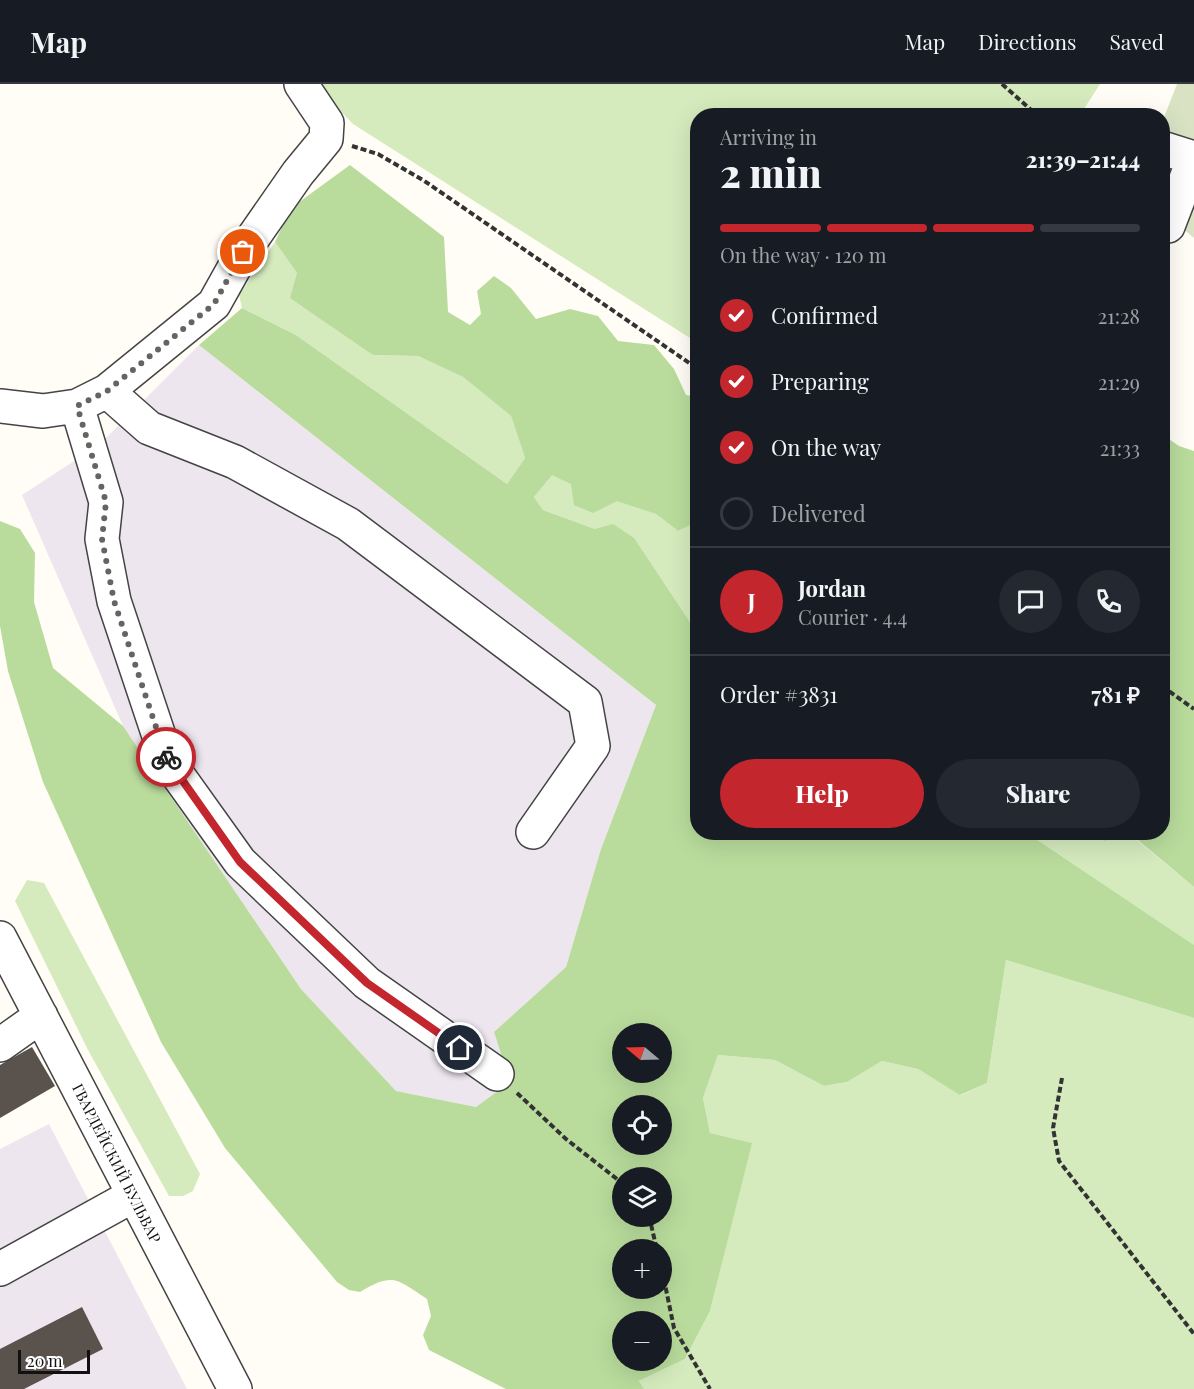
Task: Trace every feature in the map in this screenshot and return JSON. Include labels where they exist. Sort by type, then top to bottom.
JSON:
[{"type":"street","points":[[0,406],[43,411],[77,406],[107,391],[214,304],[243,252],[298,173],[326,139],[327,123],[301,84]]},
{"type":"street","points":[[1170,150],[1194,158],[1170,218]]},
{"type":"street","points":[[107,391],[149,428],[235,462],[348,524],[585,702],[594,746],[532,832]]},
{"type":"street","points":[[77,406],[106,502],[102,539],[114,601],[167,760],[240,862],[350,967],[367,983],[497,1074]]},
{"type":"street","name":"ГВАРДЕЙСКИЙ БУЛЬВАР","points":[[0,938],[235,1389]]},
{"type":"street","points":[[0,1045],[41,1016]]},
{"type":"street","points":[[0,1269],[134,1195]]},
{"type":"path","points":[[1002,84],[1029,108]]},
{"type":"path","points":[[326,139],[378,154],[423,180],[690,364]]},
{"type":"path","points":[[1170,692],[1194,709]]},
{"type":"path","points":[[497,1074],[566,1139],[612,1175]]},
{"type":"path","points":[[1062,1078],[1053,1128],[1059,1161],[1194,1334]]},
{"type":"path","points":[[668,1299],[674,1329],[710,1389]]},
{"type":"shaded area","points":[[199,345],[656,705],[601,849],[566,967],[494,1032],[510,1082],[476,1107],[396,1091],[301,989],[123,726],[22,495],[100,444]]},
{"type":"shaded area","points":[[49,1124],[187,1389],[0,1389],[0,1149]]},
{"type":"green space","points":[[314,84],[1100,84],[1085,108],[690,108],[690,338],[353,124]]},
{"type":"green space","points":[[1177,84],[1194,84],[1194,238],[1170,218],[1170,108],[1168,108]]},
{"type":"green space","points":[[350,165],[444,237],[448,312],[470,325],[481,314],[477,291],[494,276],[511,288],[536,319],[570,309],[598,316],[618,341],[654,345],[674,369],[686,395],[690,396],[690,525],[678,531],[656,514],[617,501],[593,513],[574,505],[571,484],[552,475],[534,497],[543,510],[595,529],[613,524],[634,538],[690,622],[690,840],[1037,840],[1194,945],[1194,1018],[1006,960],[987,1083],[960,1095],[918,1069],[882,1061],[847,1082],[824,1086],[775,1060],[718,1055],[703,1098],[710,1133],[752,1143],[710,1311],[685,1359],[672,1365],[672,1311],[612,1311],[612,1371],[660,1371],[639,1381],[644,1389],[506,1389],[429,1350],[423,1335],[431,1316],[427,1299],[395,1280],[380,1282],[360,1292],[349,1290],[337,1282],[225,1148],[161,1042],[43,782],[8,671],[0,626],[0,521],[20,529],[35,553],[34,602],[53,668],[123,726],[301,989],[396,1091],[476,1107],[510,1082],[494,1032],[566,967],[601,849],[656,705],[199,345],[242,308],[296,335],[507,484],[525,458],[511,416],[463,377],[418,356],[373,355],[290,298],[297,273],[275,242],[291,208]]},
{"type":"green space","points":[[275,242],[297,273],[373,355],[418,356],[463,377],[511,416],[525,458],[507,484],[296,335],[242,308],[239,295]]},
{"type":"green space","points":[[1170,440],[1179,446],[1194,451],[1194,887],[1138,840],[1170,840]]},
{"type":"green space","points":[[552,474],[656,514],[678,531],[690,525],[690,626],[595,529],[543,510],[534,497]]},
{"type":"green space","points":[[1037,840],[1137,840],[1194,887],[1194,945]]},
{"type":"green space","points":[[27,880],[44,883],[200,1174],[193,1191],[183,1196],[169,1196],[88,1050],[15,901]]},
{"type":"green space","points":[[1006,960],[1194,1018],[1194,1389],[644,1389],[639,1381],[660,1371],[672,1371],[672,1365],[685,1359],[710,1311],[751,1143],[710,1133],[703,1098],[718,1055],[775,1060],[824,1086],[847,1082],[882,1061],[918,1069],[961,1095],[987,1083]]},
{"type":"building","points":[[32,1047],[55,1086],[0,1118],[0,1065]]},
{"type":"building","points":[[82,1307],[103,1349],[24,1389],[0,1389],[0,1349]]},
{"type":"way so far","points":[[166,757],[114,601],[102,539],[106,502],[77,406],[107,391],[214,304],[243,252]]},
{"type":"route","points":[[166,757],[240,862],[367,983],[460,1048]]}]
